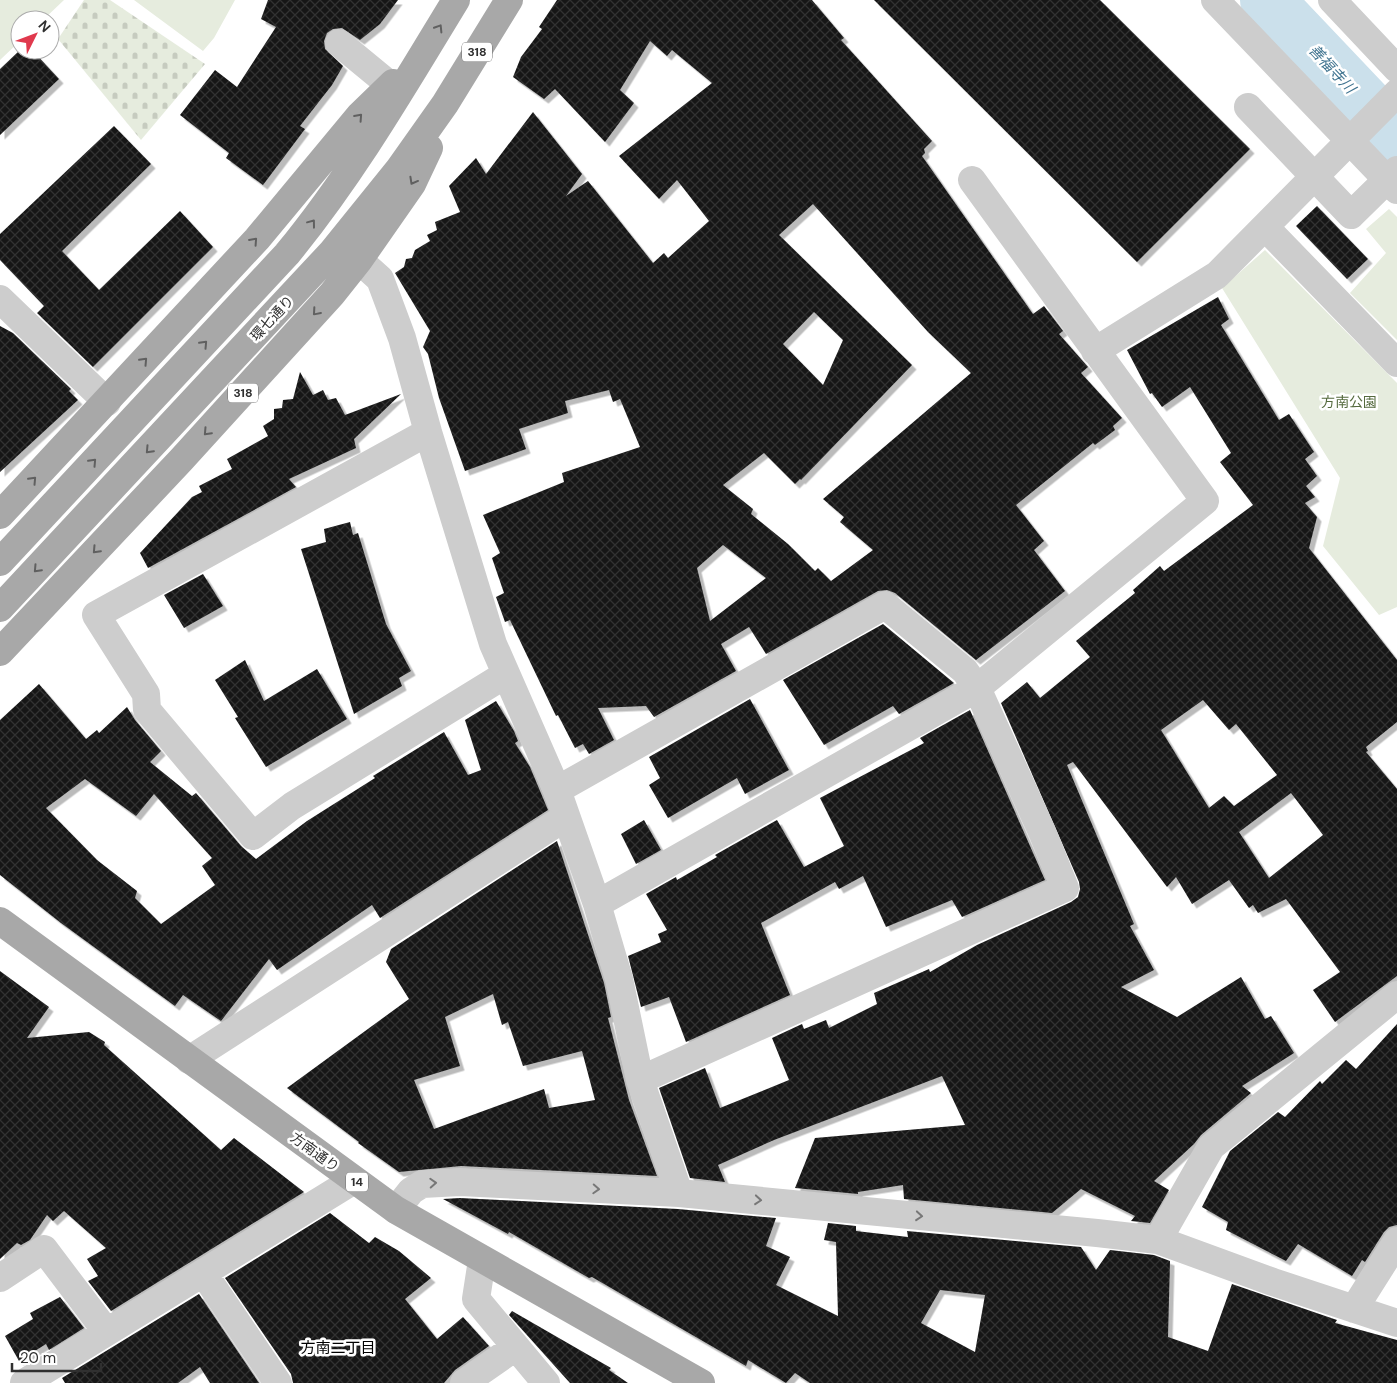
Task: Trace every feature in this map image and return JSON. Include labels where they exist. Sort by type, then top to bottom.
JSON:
[{"type":"main road","points":[[0,562],[287,254],[345,178],[456,0]]},
{"type":"main road","name":"環七通り","points":[[0,608],[314,273],[393,176],[446,104],[509,0]]},
{"type":"main road","points":[[0,515],[257,239],[360,115],[421,56]]},
{"type":"main road","name":"318","points":[[0,652],[294,338],[359,260],[412,184],[428,152],[446,104]]},
{"type":"main road","name":"方南通り","points":[[0,921],[396,1210],[701,1383]]},
{"type":"street","points":[[1215,0],[1357,133],[1397,190]]},
{"type":"street","points":[[1332,0],[1397,69]]},
{"type":"street","points":[[339,43],[390,85]]},
{"type":"street","points":[[1096,351],[1217,275],[1397,93]]},
{"type":"street","points":[[1248,107],[1351,215],[1397,170]]},
{"type":"street","points":[[597,904],[977,688],[1205,501],[972,180]]},
{"type":"street","points":[[1265,227],[1397,363]]},
{"type":"street","points":[[359,260],[380,279],[402,338],[428,432],[488,628],[505,675],[557,790],[597,904],[619,979],[640,1080],[679,1193]]},
{"type":"street","points":[[0,299],[107,402]]},
{"type":"street","points":[[428,432],[96,616],[146,694],[148,710],[253,836],[292,806],[505,675]]},
{"type":"street","points":[[557,790],[885,604],[965,671],[977,688],[1043,834],[1065,888],[640,1080]]},
{"type":"street","points":[[189,1060],[566,817]]},
{"type":"street","points":[[1158,1240],[1211,1147],[1397,995]]},
{"type":"street","points":[[36,1380],[106,1331],[204,1274],[354,1180]]},
{"type":"street","points":[[396,1210],[411,1191],[422,1184],[460,1182],[679,1193],[1158,1240],[1397,1323]]},
{"type":"street","points":[[1354,1309],[1397,1240]]},
{"type":"street","points":[[0,1278],[44,1249],[106,1331]]},
{"type":"street","points":[[482,1260],[476,1299],[514,1348],[546,1383]]},
{"type":"street","points":[[204,1274],[278,1383]]},
{"type":"street","points":[[464,1383],[514,1348]]},
{"type":"green space","points":[[0,0],[64,0],[54,10],[10,10],[10,50],[0,60]]},
{"type":"green space","points":[[84,0],[110,0],[205,64],[141,140],[60,41],[60,36]]},
{"type":"green space","points":[[134,0],[235,0],[214,38],[203,51]]},
{"type":"green space","points":[[1389,209],[1397,217],[1397,340],[1350,293],[1386,253],[1366,229]]},
{"type":"green space","name":"方南公園","points":[[1265,250],[1397,383],[1397,607],[1379,615],[1323,546],[1340,478],[1222,288]]},
{"type":"building","points":[[268,0],[398,0],[380,24],[360,40],[342,28],[333,29],[327,33],[324,41],[325,49],[343,66],[332,85],[300,126],[305,129],[263,185],[226,158],[229,153],[180,115],[215,70],[237,87],[276,27],[261,19]]},
{"type":"building","points":[[557,0],[812,0],[844,38],[841,40],[932,141],[924,149],[925,153],[922,156],[1033,314],[1044,306],[1063,331],[1059,334],[1088,367],[1081,373],[1122,418],[1113,426],[1115,430],[1095,445],[1093,443],[1016,505],[1044,541],[1034,550],[1065,591],[976,660],[895,593],[887,590],[878,591],[766,654],[749,627],[721,644],[736,671],[654,717],[646,706],[598,708],[614,740],[589,754],[583,744],[575,748],[558,715],[556,716],[510,620],[505,622],[496,597],[504,593],[492,558],[500,553],[483,515],[564,482],[562,473],[640,447],[620,399],[613,402],[609,390],[565,401],[568,413],[519,429],[526,449],[465,471],[439,398],[428,354],[423,347],[430,331],[395,273],[404,267],[406,259],[412,258],[415,250],[430,241],[427,235],[437,230],[435,222],[460,212],[449,186],[476,158],[486,174],[533,112],[582,174],[566,196],[588,181],[653,263],[664,253],[668,258],[709,221],[677,180],[659,199],[619,156],[712,83],[672,50],[667,56],[650,41],[620,90],[634,103],[605,142],[555,89],[544,99],[513,77],[521,57],[542,29],[539,27]],"holes":[[[813,204],[928,332],[971,373],[823,499],[844,517],[840,522],[873,550],[831,581],[818,568],[815,571],[788,544],[751,514],[753,509],[723,485],[764,453],[795,484],[912,365],[779,235]],[[814,312],[843,340],[823,385],[783,344]],[[723,545],[766,578],[710,621],[697,568]]]},
{"type":"building","points":[[874,0],[1100,0],[1250,149],[1137,262]]},
{"type":"building","points":[[10,60],[41,60],[59,79],[0,135],[0,69]]},
{"type":"building","points":[[114,126],[151,164],[62,251],[99,290],[180,211],[213,247],[93,367],[37,313],[44,306],[0,260],[0,234]]},
{"type":"building","points":[[1317,206],[1368,259],[1347,279],[1296,226]]},
{"type":"building","points":[[1218,297],[1229,319],[1221,325],[1279,420],[1289,414],[1314,452],[1305,459],[1317,476],[1306,486],[1315,497],[1305,503],[1317,517],[1309,548],[1397,660],[1397,722],[1366,747],[1368,751],[1366,752],[1397,789],[1397,976],[1335,1022],[1313,990],[1340,972],[1286,899],[1258,913],[1253,905],[1249,908],[1229,880],[1192,904],[1176,877],[1167,887],[1073,762],[1067,765],[1134,924],[1130,926],[1154,970],[1121,987],[1177,1017],[1241,977],[1265,1019],[1271,1016],[1294,1053],[1242,1086],[1251,1093],[1201,1135],[1194,1144],[1154,1181],[1169,1190],[1150,1223],[1131,1221],[1135,1216],[1081,1189],[1052,1213],[904,1199],[903,1185],[858,1192],[858,1194],[795,1188],[815,1138],[965,1125],[942,1076],[774,1140],[718,1165],[725,1182],[690,1178],[659,1088],[705,1068],[720,1108],[789,1080],[772,1038],[802,1024],[804,1029],[826,1020],[829,1028],[877,1004],[874,993],[929,969],[930,972],[977,945],[1071,902],[1078,897],[1079,882],[1001,703],[1027,682],[1040,698],[1090,657],[1076,641],[1135,593],[1133,590],[1160,566],[1164,571],[1253,505],[1220,462],[1231,453],[1190,387],[1162,407],[1152,393],[1150,394],[1127,350]],"holes":[[[1203,700],[1229,730],[1236,724],[1277,775],[1234,806],[1224,796],[1209,808],[1161,730]],[[1291,793],[1323,835],[1269,878],[1239,832]]]},
{"type":"building","points":[[0,326],[13,333],[71,389],[69,391],[78,400],[0,472]]},
{"type":"building","points":[[300,372],[313,395],[323,390],[328,400],[336,398],[345,415],[401,394],[354,439],[356,448],[289,479],[296,487],[148,568],[140,553],[192,497],[202,492],[199,486],[232,469],[227,459],[268,436],[263,426],[274,419],[274,409],[282,408],[283,400],[293,399]]},
{"type":"building","points":[[350,522],[353,535],[358,533],[386,624],[411,671],[399,678],[402,686],[354,714],[301,549],[326,542],[324,529]]},
{"type":"building","points":[[203,574],[223,606],[184,628],[164,595]]},
{"type":"building","points":[[883,624],[954,683],[899,714],[893,706],[824,745],[783,680]]},
{"type":"building","points":[[245,660],[264,701],[317,669],[347,719],[266,767],[235,718],[238,717],[215,680]]},
{"type":"building","points":[[39,684],[86,739],[97,730],[99,733],[127,707],[135,720],[161,751],[150,762],[192,796],[196,793],[241,846],[256,859],[307,821],[375,778],[373,776],[444,732],[468,775],[481,770],[465,720],[496,701],[514,731],[518,741],[515,743],[530,767],[548,810],[380,918],[372,905],[277,970],[269,959],[221,1021],[183,995],[175,1006],[61,923],[0,875],[0,720]],"holes":[[[85,779],[136,816],[154,794],[212,858],[202,866],[215,885],[161,924],[135,898],[137,891],[97,860],[46,808]]]},
{"type":"building","points":[[750,699],[789,770],[745,794],[737,778],[668,818],[649,785],[660,778],[649,757]]},
{"type":"building","points":[[970,710],[1045,880],[962,917],[952,900],[886,927],[863,876],[839,889],[835,882],[761,923],[790,995],[686,1042],[669,997],[641,1007],[628,956],[661,942],[658,934],[667,930],[646,894],[676,877],[677,880],[717,857],[715,855],[777,820],[804,867],[844,846],[820,798],[924,743],[920,738]]},
{"type":"building","points":[[644,820],[661,850],[636,864],[621,834]]},
{"type":"building","points":[[557,841],[604,983],[611,1017],[608,1018],[629,1100],[657,1176],[461,1166],[399,1172],[287,1088],[409,999],[386,962],[391,949]],"holes":[[[493,994],[502,1025],[508,1022],[523,1066],[582,1051],[595,1100],[549,1108],[544,1089],[434,1129],[414,1080],[460,1066],[445,1017]]]},
{"type":"building","points":[[0,971],[49,1007],[27,1038],[89,1032],[105,1042],[104,1045],[221,1150],[234,1138],[304,1192],[111,1311],[88,1281],[98,1276],[87,1259],[106,1248],[64,1211],[53,1221],[47,1215],[30,1240],[21,1245],[17,1243],[0,1259]]},
{"type":"building","points":[[1397,1024],[1397,1225],[1389,1227],[1384,1232],[1365,1262],[1362,1260],[1352,1276],[1298,1244],[1286,1261],[1226,1230],[1228,1222],[1202,1207],[1230,1151],[1278,1112],[1285,1117],[1320,1081],[1322,1084],[1346,1060],[1356,1069]]},
{"type":"building","points":[[460,1198],[678,1209],[776,1218],[766,1246],[790,1257],[776,1285],[838,1316],[836,1242],[824,1240],[828,1223],[856,1226],[856,1231],[908,1237],[907,1231],[1081,1247],[1096,1270],[1110,1250],[1154,1255],[1170,1261],[1168,1337],[1208,1351],[1232,1284],[1337,1320],[1335,1323],[1397,1340],[1397,1383],[810,1383],[795,1373],[786,1383],[748,1360],[746,1366],[592,1277],[589,1278],[509,1232],[508,1234],[443,1199]],"holes":[[[940,1290],[985,1295],[975,1352],[921,1323]]]},
{"type":"building","points":[[330,1213],[369,1243],[375,1237],[399,1251],[431,1278],[405,1299],[437,1339],[463,1317],[489,1346],[455,1370],[444,1383],[293,1383],[291,1374],[225,1278]]},
{"type":"building","points":[[199,1294],[259,1383],[210,1383],[200,1367],[178,1383],[65,1383],[62,1378]]},
{"type":"building","points":[[60,1297],[84,1328],[49,1350],[46,1344],[19,1361],[5,1336],[33,1319],[30,1313]]},
{"type":"building","points":[[512,1311],[611,1368],[609,1370],[628,1383],[570,1383],[509,1315]]},
{"type":"waterway","name":"善福寺川","points":[[1267,0],[1397,137]]},
{"type":"district","name":"方南二丁目","points":[[338,1348]]}]
